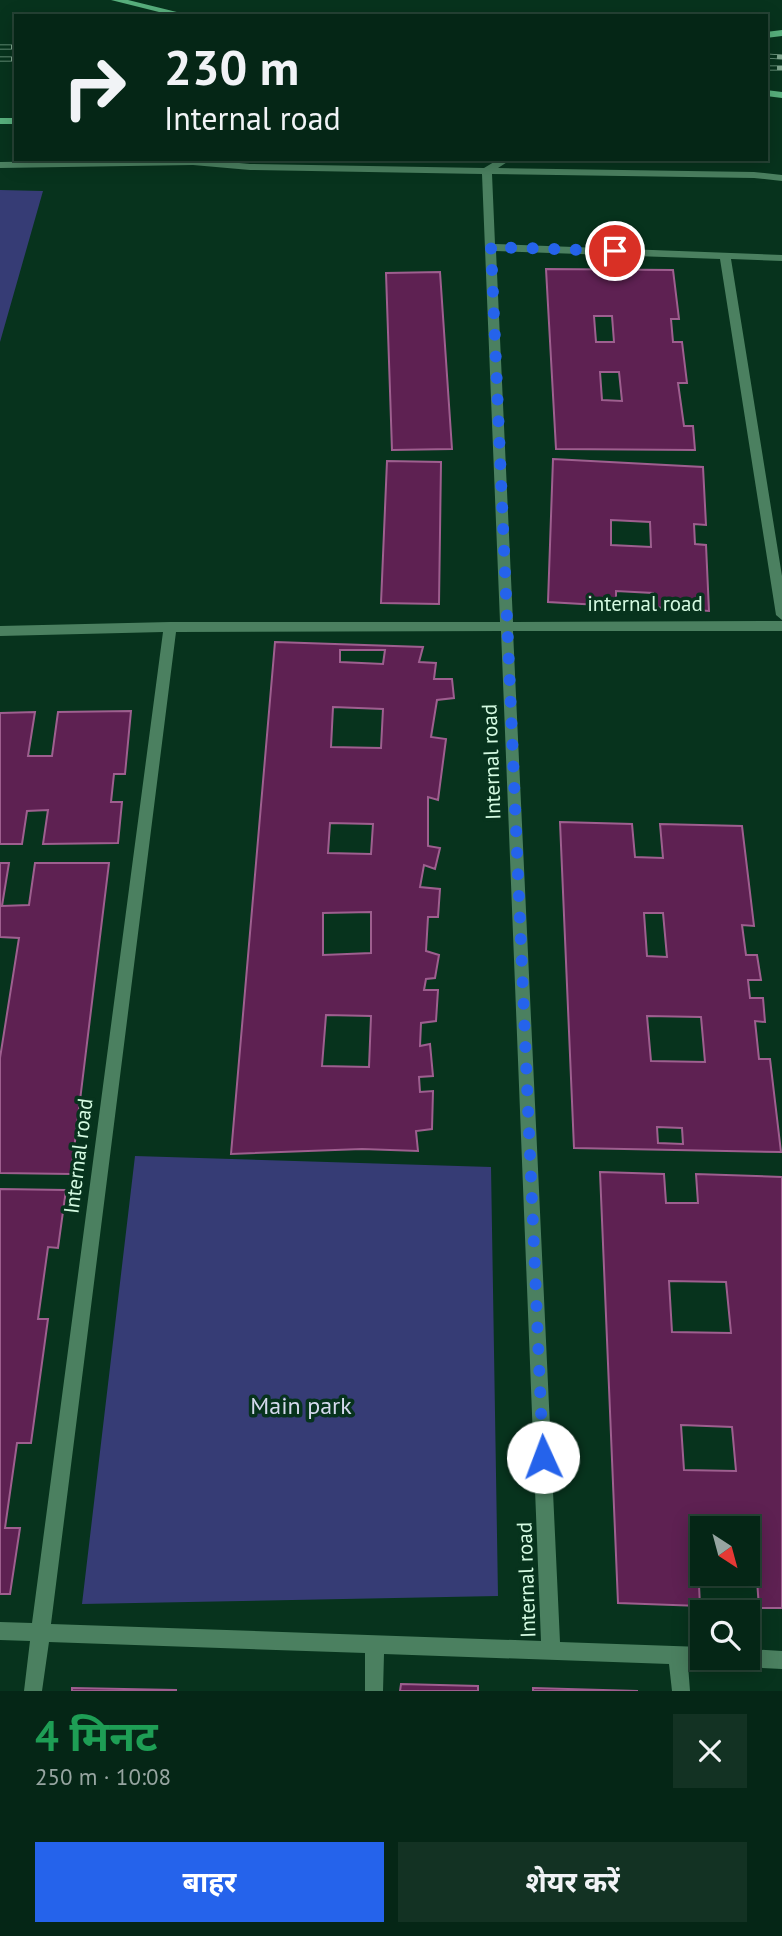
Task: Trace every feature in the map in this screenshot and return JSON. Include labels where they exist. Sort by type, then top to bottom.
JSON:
[{"type":"street","points":[[116,0],[180,14]]},
{"type":"street","points":[[487,170],[503,161]]},
{"type":"street","points":[[2,165],[193,162],[250,167],[782,177]]},
{"type":"street","name":"Internal road","points":[[487,170],[551,1650]]},
{"type":"street","points":[[491,247],[782,258]]},
{"type":"street","points":[[725,255],[782,615]]},
{"type":"street","name":"internal road","points":[[508,626],[782,625]]},
{"type":"street","points":[[0,631],[170,627],[508,626]]},
{"type":"street","name":"Internal road","points":[[33,1691],[170,627]]},
{"type":"street","points":[[0,1631],[690,1656]]},
{"type":"street","points":[[374,1691],[375,1644]]},
{"type":"street","points":[[678,1655],[681,1691]]},
{"type":"street","points":[[760,1659],[782,1660]]},
{"type":"green space","points":[[0,190],[43,191],[0,342]]},
{"type":"green space","name":"Main park","points":[[135,1156],[491,1167],[498,1596],[82,1604]]},
{"type":"building","points":[[546,269],[673,270],[679,319],[671,319],[673,342],[682,342],[687,383],[678,383],[684,426],[693,426],[695,450],[556,449]],"holes":[[[594,316],[612,316],[614,342],[596,342]],[[600,372],[619,372],[622,401],[602,400]]]},
{"type":"building","points":[[440,272],[452,449],[392,450],[386,273]]},
{"type":"building","points":[[553,459],[703,467],[706,525],[694,524],[695,544],[706,545],[709,611],[653,607],[653,593],[616,591],[616,606],[548,602]],"holes":[[[611,520],[650,522],[651,547],[611,545]]]},
{"type":"building","points":[[387,461],[441,462],[439,604],[381,603]]},
{"type":"building","points":[[275,642],[423,647],[419,662],[436,663],[434,679],[452,679],[454,698],[437,700],[431,737],[446,739],[438,800],[428,797],[428,846],[440,848],[435,869],[424,865],[420,887],[440,889],[438,917],[428,917],[426,951],[439,955],[435,978],[426,979],[424,990],[438,990],[436,1021],[421,1023],[420,1046],[430,1044],[433,1076],[419,1077],[420,1092],[433,1091],[432,1129],[416,1131],[418,1151],[362,1149],[231,1154]],"holes":[[[340,650],[385,650],[383,664],[340,662]],[[333,707],[383,709],[381,748],[331,747]],[[330,823],[373,824],[371,854],[328,853]],[[371,912],[371,953],[323,955],[323,913]],[[326,1015],[371,1016],[369,1067],[322,1066]]]},
{"type":"building","points":[[131,711],[125,774],[114,774],[111,802],[122,802],[118,843],[43,844],[48,810],[27,811],[22,844],[0,844],[0,713],[35,712],[28,756],[52,756],[58,712]]},
{"type":"building","points":[[560,822],[632,824],[635,857],[663,858],[660,824],[742,826],[754,926],[742,925],[746,955],[757,955],[761,980],[748,980],[750,998],[763,998],[765,1022],[755,1021],[759,1059],[770,1059],[781,1152],[574,1148]],"holes":[[[644,913],[663,913],[667,957],[647,956]],[[647,1016],[701,1017],[705,1062],[651,1061]],[[657,1127],[682,1128],[683,1144],[658,1143]]]},
{"type":"building","points":[[0,863],[9,863],[2,906],[29,905],[35,863],[109,863],[71,1174],[0,1173],[0,1058],[19,938],[0,937]]},
{"type":"building","points":[[600,1172],[664,1174],[666,1203],[698,1203],[696,1174],[782,1177],[782,1608],[760,1608],[757,1586],[760,1586],[760,1516],[690,1516],[690,1586],[699,1586],[700,1600],[690,1600],[690,1606],[618,1603]],"holes":[[[669,1281],[726,1282],[731,1333],[672,1332]],[[681,1425],[732,1427],[736,1471],[684,1470]]]},
{"type":"building","points":[[0,1189],[66,1190],[58,1248],[48,1247],[38,1319],[48,1319],[31,1443],[17,1443],[5,1528],[20,1528],[10,1594],[0,1594]]},
{"type":"building","points":[[401,1684],[478,1686],[478,1691],[400,1691]]},
{"type":"building","points":[[72,1688],[177,1690],[72,1691]]},
{"type":"building","points":[[533,1688],[638,1691],[533,1691]]},
{"type":"railway","points":[[0,47],[14,47]]},
{"type":"railway","points":[[768,56],[782,57]]},
{"type":"railway","points":[[0,59],[14,59]]},
{"type":"railway","points":[[768,68],[782,68]]},
{"type":"route","points":[[543,1457],[491,247],[615,251]]}]
